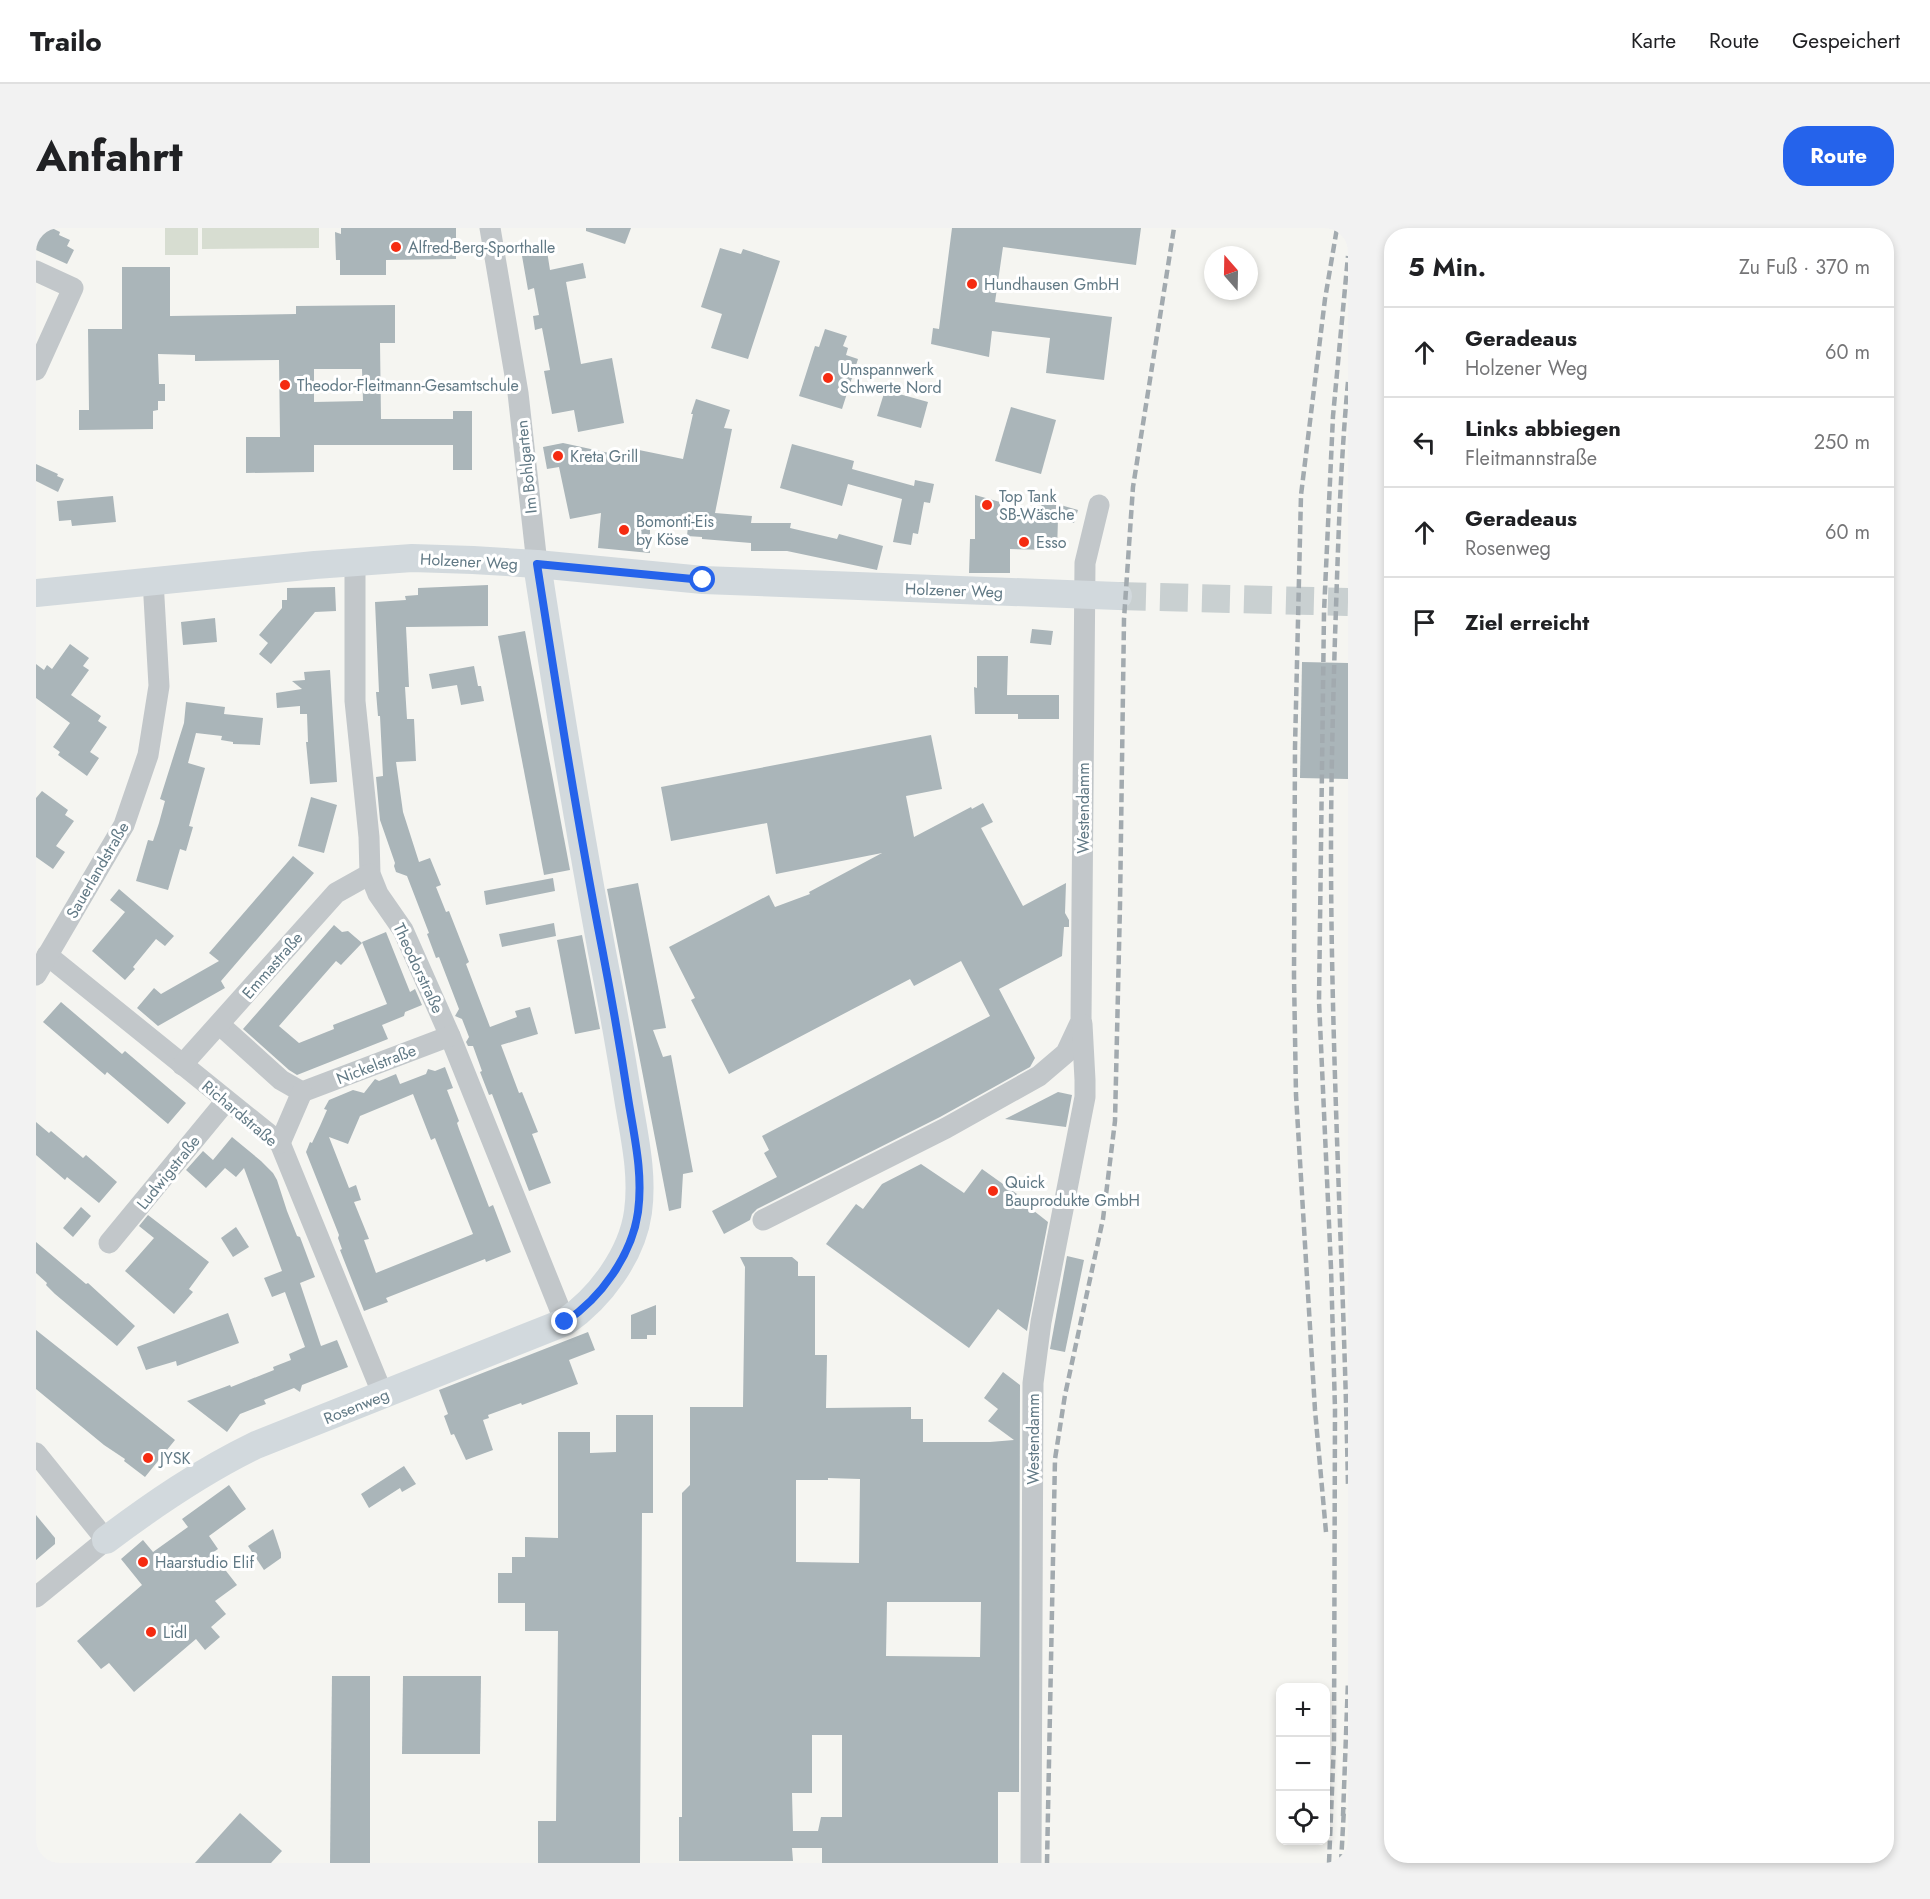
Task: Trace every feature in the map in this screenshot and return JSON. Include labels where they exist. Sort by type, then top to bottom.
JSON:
[{"type":"street","name":"Im Bohlgarten","points":[[490,228],[518,393],[537,564]]},
{"type":"street","points":[[36,271],[73,288],[36,370]]},
{"type":"street","name":"Westendamm","points":[[1031,1863],[1033,1383],[1041,1322],[1085,1097],[1081,1021],[1085,563],[1099,505]]},
{"type":"street","name":"Holzener Weg","points":[[36,592],[355,561],[412,558],[537,564],[703,580],[1118,596]]},
{"type":"street","name":"Theodorstraße","points":[[355,561],[355,701],[369,837],[370,874],[378,894],[403,930],[450,1036],[565,1322]]},
{"type":"street","name":"Rosenweg","points":[[36,1597],[106,1540],[159,1501],[219,1463],[256,1445],[565,1322],[582,1311],[616,1269],[632,1235],[638,1214],[640,1173],[619,1039],[561,719],[537,564]]},
{"type":"street","name":"Sauerlandstraße","points":[[36,975],[124,825],[148,755],[159,686],[153,580]]},
{"type":"street","name":"Emmastraße","points":[[182,1065],[336,893],[370,874]]},
{"type":"street","name":"Richardstraße","points":[[46,955],[280,1143],[383,1395]]},
{"type":"street","name":"Westendamm","points":[[763,1220],[946,1128],[1039,1076],[1066,1053],[1081,1021]]},
{"type":"street","points":[[220,1025],[281,1080],[302,1092],[280,1143]]},
{"type":"street","name":"Nickelstraße","points":[[302,1092],[450,1036]]},
{"type":"street","name":"Ludwigstraße","points":[[110,1243],[226,1101]]},
{"type":"street","points":[[36,1454],[106,1540]]},
{"type":"shaded area","points":[[165,228],[198,228],[198,255],[165,255]]},
{"type":"shaded area","points":[[202,228],[319,228],[319,248],[202,249]]},
{"type":"building","points":[[36,228],[52,228],[60,232],[59,235],[70,240],[67,246],[74,250],[67,264],[36,250]]},
{"type":"building","name":"Alfred-Berg-Sporthalle","points":[[341,228],[456,228],[456,259],[386,260],[386,275],[340,275],[340,260],[336,260],[335,232],[341,234]]},
{"type":"building","points":[[586,228],[631,228],[625,244],[586,231]]},
{"type":"building","name":"Hundhausen GmbH","points":[[952,228],[1141,228],[1136,265],[1003,247],[995,302],[1112,317],[1104,380],[1046,373],[1050,338],[992,331],[989,357],[931,344],[933,328],[939,329]]},
{"type":"building","points":[[720,248],[741,254],[743,249],[780,261],[748,359],[711,348],[722,314],[701,307]]},
{"type":"building","points":[[547,251],[550,270],[583,263],[586,278],[566,282],[581,364],[612,358],[624,423],[578,432],[574,410],[552,414],[544,371],[550,370],[542,328],[535,330],[533,316],[539,315],[534,288],[528,290],[522,256]]},
{"type":"building","points":[[122,267],[170,267],[170,316],[296,314],[296,306],[395,305],[395,343],[380,343],[381,419],[453,419],[453,411],[472,411],[472,470],[453,470],[453,445],[314,445],[314,472],[246,473],[246,437],[280,437],[279,360],[195,361],[195,355],[158,354],[159,384],[165,384],[165,401],[158,401],[158,410],[153,411],[153,429],[79,430],[79,410],[89,410],[88,329],[122,329]],"holes":[[[314,369],[362,369],[363,401],[314,402]]]},
{"type":"building","name":"Umspannwerk Schwerte Nord","points":[[825,329],[847,336],[843,346],[848,348],[846,355],[858,359],[842,409],[799,396],[815,346],[819,347]]},
{"type":"building","points":[[885,390],[928,402],[921,428],[877,416]]},
{"type":"building","points":[[696,399],[730,410],[724,428],[732,429],[715,513],[752,516],[751,523],[791,523],[790,528],[837,539],[839,534],[883,546],[877,570],[787,551],[751,551],[751,543],[687,536],[688,526],[650,522],[650,553],[598,548],[601,513],[570,519],[559,467],[547,469],[543,447],[563,443],[609,453],[608,458],[637,464],[639,450],[683,459]]},
{"type":"building","points":[[1011,407],[1056,420],[1041,474],[995,461]]},
{"type":"building","points":[[792,444],[854,461],[852,469],[914,486],[915,480],[934,484],[930,503],[924,502],[918,534],[913,533],[911,545],[893,542],[902,499],[848,484],[842,506],[780,488]]},
{"type":"building","points":[[36,464],[64,479],[58,492],[36,481]]},
{"type":"building","points":[[975,495],[1000,502],[1000,518],[1038,518],[1043,500],[1078,510],[1074,523],[1058,519],[1057,550],[1010,549],[1010,573],[969,573],[970,539],[975,539]]},
{"type":"building","points":[[113,496],[116,522],[72,526],[71,520],[59,521],[57,501]]},
{"type":"building","points":[[488,585],[488,626],[406,627],[409,687],[405,687],[407,719],[414,719],[416,761],[396,762],[403,812],[419,862],[430,858],[441,885],[436,887],[446,912],[449,911],[469,962],[466,964],[490,1027],[517,1017],[515,1011],[530,1007],[538,1034],[501,1045],[519,1093],[522,1092],[538,1132],[532,1134],[551,1183],[529,1191],[492,1094],[489,1095],[480,1072],[482,1071],[473,1046],[468,1046],[466,1042],[469,1037],[462,1019],[455,1016],[459,1009],[439,957],[436,958],[407,876],[396,872],[380,820],[376,777],[383,776],[380,716],[378,716],[376,692],[379,692],[375,602],[406,600],[405,596],[418,595],[418,588]]},
{"type":"building","points":[[335,587],[336,611],[315,612],[271,664],[259,654],[268,643],[259,635],[282,608],[282,600],[287,600],[287,588]]},
{"type":"building","points":[[215,618],[217,642],[183,645],[181,622]]},
{"type":"building","points":[[1032,629],[1053,631],[1051,645],[1030,643]]},
{"type":"building","points":[[525,631],[570,870],[544,875],[498,636]]},
{"type":"building","points":[[70,644],[89,658],[83,666],[89,670],[71,695],[101,716],[98,721],[107,727],[90,752],[99,758],[87,776],[58,755],[60,752],[53,747],[70,723],[36,698],[36,664],[44,670],[47,665],[52,669]]},
{"type":"building","points":[[977,656],[1008,656],[1007,695],[1059,695],[1059,719],[1018,719],[1018,714],[975,714],[974,687],[977,688]]},
{"type":"building","points":[[1302,662],[1348,663],[1348,779],[1300,778]]},
{"type":"building","points":[[474,666],[484,701],[461,705],[457,685],[432,689],[429,674]]},
{"type":"building","points":[[330,670],[337,782],[310,784],[306,742],[308,742],[307,714],[300,714],[300,706],[277,708],[276,693],[302,689],[292,681],[305,680],[304,672]]},
{"type":"building","points":[[186,702],[225,707],[224,714],[263,718],[260,745],[233,744],[233,742],[221,740],[222,736],[196,733],[188,763],[205,768],[189,826],[193,827],[186,851],[180,849],[168,890],[136,881],[148,840],[153,841],[159,823],[165,801],[160,799],[184,723]]},
{"type":"building","points":[[931,735],[942,789],[906,796],[914,837],[983,803],[993,822],[981,828],[1023,906],[1066,883],[1065,913],[1069,920],[1069,927],[1064,927],[1062,956],[999,989],[1035,1058],[1030,1067],[940,1117],[757,1209],[750,1220],[724,1234],[712,1211],[777,1177],[764,1153],[769,1150],[762,1136],[990,1016],[961,961],[914,986],[910,979],[729,1074],[691,1000],[695,998],[669,947],[769,895],[775,907],[810,894],[809,892],[882,853],[776,874],[767,823],[671,841],[661,787]]},
{"type":"building","points":[[42,791],[68,810],[65,815],[74,821],[56,846],[65,852],[53,869],[36,857],[36,798]]},
{"type":"building","points":[[311,797],[337,805],[324,853],[298,846]]},
{"type":"building","points":[[293,856],[314,873],[221,981],[225,988],[158,1026],[137,1008],[154,988],[161,994],[219,961],[209,953]]},
{"type":"building","points":[[553,878],[555,891],[486,905],[484,891]]},
{"type":"building","points":[[638,883],[666,1028],[653,1030],[663,1057],[671,1055],[693,1172],[683,1174],[681,1208],[669,1211],[607,889]]},
{"type":"building","points":[[119,889],[174,936],[165,946],[156,939],[125,980],[92,951],[125,912],[110,900]]},
{"type":"building","points":[[554,923],[556,936],[502,947],[499,934]]},
{"type":"building","points":[[334,925],[342,932],[348,931],[362,943],[341,965],[336,961],[279,1026],[299,1043],[334,1029],[333,1025],[387,1004],[362,942],[386,932],[410,992],[415,989],[422,1005],[382,1025],[388,1039],[297,1075],[243,1029]]},
{"type":"building","points":[[582,935],[600,1029],[575,1034],[557,940]]},
{"type":"building","points":[[61,1002],[122,1054],[125,1051],[186,1103],[168,1124],[107,1072],[105,1075],[43,1022]]},
{"type":"building","points":[[445,1067],[453,1088],[447,1090],[459,1121],[457,1123],[459,1129],[489,1207],[493,1205],[511,1252],[486,1262],[485,1259],[386,1298],[388,1302],[364,1311],[340,1250],[342,1249],[339,1235],[306,1152],[320,1126],[329,1100],[353,1090],[364,1093],[375,1079],[379,1081],[396,1074],[400,1084],[426,1074],[428,1069],[435,1071]],"holes":[[[413,1094],[431,1140],[435,1138],[473,1234],[376,1273],[364,1240],[369,1239],[354,1202],[361,1200],[356,1185],[349,1188],[329,1137],[348,1144],[360,1116]]]},
{"type":"building","points":[[1058,1092],[1072,1095],[1066,1127],[1005,1119]]},
{"type":"building","points":[[36,1122],[49,1133],[51,1131],[83,1158],[86,1155],[117,1182],[99,1203],[67,1177],[65,1180],[36,1155]]},
{"type":"building","points":[[232,1137],[261,1161],[277,1180],[287,1211],[297,1236],[300,1237],[315,1277],[300,1283],[321,1346],[337,1340],[348,1367],[302,1385],[300,1392],[294,1388],[264,1400],[266,1404],[240,1414],[227,1432],[187,1401],[274,1370],[273,1367],[291,1360],[289,1354],[305,1347],[285,1292],[272,1297],[264,1278],[282,1271],[244,1168],[236,1177],[225,1168],[206,1188],[186,1170],[203,1151],[213,1160]]},
{"type":"building","points":[[921,1164],[964,1193],[982,1169],[1017,1194],[1015,1196],[1048,1222],[1027,1331],[998,1309],[969,1348],[826,1244],[856,1204],[863,1209],[882,1184]]},
{"type":"building","points":[[81,1207],[91,1216],[73,1237],[63,1228]]},
{"type":"building","points":[[148,1215],[209,1262],[189,1289],[193,1292],[174,1314],[125,1271],[154,1238],[139,1226]]},
{"type":"building","points":[[236,1227],[249,1247],[233,1257],[221,1238]]},
{"type":"building","points":[[36,1242],[86,1284],[88,1283],[135,1326],[117,1346],[55,1294],[36,1273]]},
{"type":"building","points":[[1067,1256],[1084,1260],[1065,1352],[1050,1349]]},
{"type":"building","points":[[740,1257],[792,1257],[798,1262],[798,1276],[815,1276],[815,1355],[827,1355],[826,1408],[911,1407],[911,1419],[923,1419],[923,1442],[1014,1440],[988,1421],[998,1409],[984,1398],[1003,1372],[1020,1385],[1019,1792],[998,1792],[998,1863],[822,1863],[822,1848],[792,1848],[793,1861],[679,1861],[679,1817],[682,1817],[682,1493],[690,1485],[690,1407],[743,1407],[745,1267]],"holes":[[[828,1478],[860,1479],[859,1563],[796,1562],[796,1480],[828,1480]],[[887,1602],[981,1602],[980,1657],[886,1656]],[[812,1735],[842,1735],[842,1817],[821,1817],[818,1831],[793,1831],[792,1793],[812,1793]]]},
{"type":"building","points":[[656,1305],[656,1335],[647,1335],[647,1339],[631,1339],[631,1315]]},
{"type":"building","points":[[228,1313],[239,1343],[177,1366],[176,1361],[146,1370],[137,1347]]},
{"type":"building","points":[[36,1330],[175,1440],[145,1477],[36,1389]]},
{"type":"building","points":[[588,1332],[595,1350],[569,1360],[578,1384],[488,1415],[489,1418],[483,1420],[493,1450],[466,1460],[454,1434],[451,1435],[444,1416],[448,1414],[439,1390]]},
{"type":"building","points":[[616,1415],[653,1415],[653,1513],[642,1513],[640,1863],[538,1863],[538,1821],[556,1821],[558,1631],[525,1631],[525,1603],[498,1603],[498,1573],[512,1573],[512,1557],[525,1557],[525,1537],[558,1538],[558,1432],[590,1432],[590,1453],[616,1452]]},
{"type":"building","points":[[404,1466],[416,1484],[402,1492],[400,1488],[369,1508],[361,1494]]},
{"type":"building","name":"Lidl","points":[[229,1485],[246,1509],[209,1536],[218,1549],[212,1553],[237,1585],[215,1601],[226,1614],[211,1627],[220,1637],[205,1650],[196,1639],[134,1692],[109,1663],[101,1669],[77,1641],[142,1585],[121,1559],[143,1540],[153,1552],[188,1527],[182,1519]]},
{"type":"building","points":[[36,1515],[55,1538],[55,1544],[36,1560]]},
{"type":"building","points":[[273,1529],[281,1558],[264,1570],[248,1546]]},
{"type":"building","points":[[332,1676],[370,1676],[370,1863],[330,1863]]},
{"type":"building","points":[[403,1676],[481,1676],[480,1754],[402,1754]]},
{"type":"building","points":[[240,1813],[282,1851],[271,1863],[195,1863]]},
{"type":"tunnel","points":[[1118,596],[1348,602]]},
{"type":"railway","points":[[1047,1863],[1055,1459],[1065,1395],[1103,1219],[1115,1121],[1124,619],[1133,487],[1174,228]]},
{"type":"railway","points":[[1326,1532],[1315,1410],[1296,1095],[1295,747],[1301,495],[1325,299],[1337,228]]},
{"type":"railway","points":[[1329,1863],[1334,1742],[1335,1409],[1319,1001],[1324,612],[1333,416],[1348,256]]},
{"type":"railway","points":[[1348,382],[1338,541],[1331,848],[1333,1008],[1348,1487]]},
{"type":"railway","points":[[1343,1816],[1348,1681]]},
{"type":"railway","points":[[1341,1863],[1344,1808]]},
{"type":"place","name":"Alfred-Berg-Sporthalle","points":[[396,247]]},
{"type":"place","name":"Hundhausen GmbH","points":[[972,284]]},
{"type":"place","name":"Umspannwerk Schwerte Nord","points":[[828,378]]},
{"type":"place","name":"Theodor-Fleitmann-Gesamtschule","points":[[285,385]]},
{"type":"place","name":"Kreta Grill","points":[[558,456]]},
{"type":"place","name":"Top Tank SB-Wäsche","points":[[987,505]]},
{"type":"place","name":"Bomonti-Eis by Köse","points":[[624,530]]},
{"type":"place","name":"Esso","points":[[1024,542]]},
{"type":"place","name":"Quick Bauprodukte GmbH","points":[[993,1191]]},
{"type":"place","name":"JYSK","points":[[148,1458]]},
{"type":"place","name":"Haarstudio Elif","points":[[143,1562]]},
{"type":"place","name":"Lidl","points":[[151,1632]]},
{"type":"route","points":[[565,1322],[582,1311],[616,1269],[632,1235],[638,1214],[640,1173],[619,1039],[561,719],[537,564],[703,580]]}]
